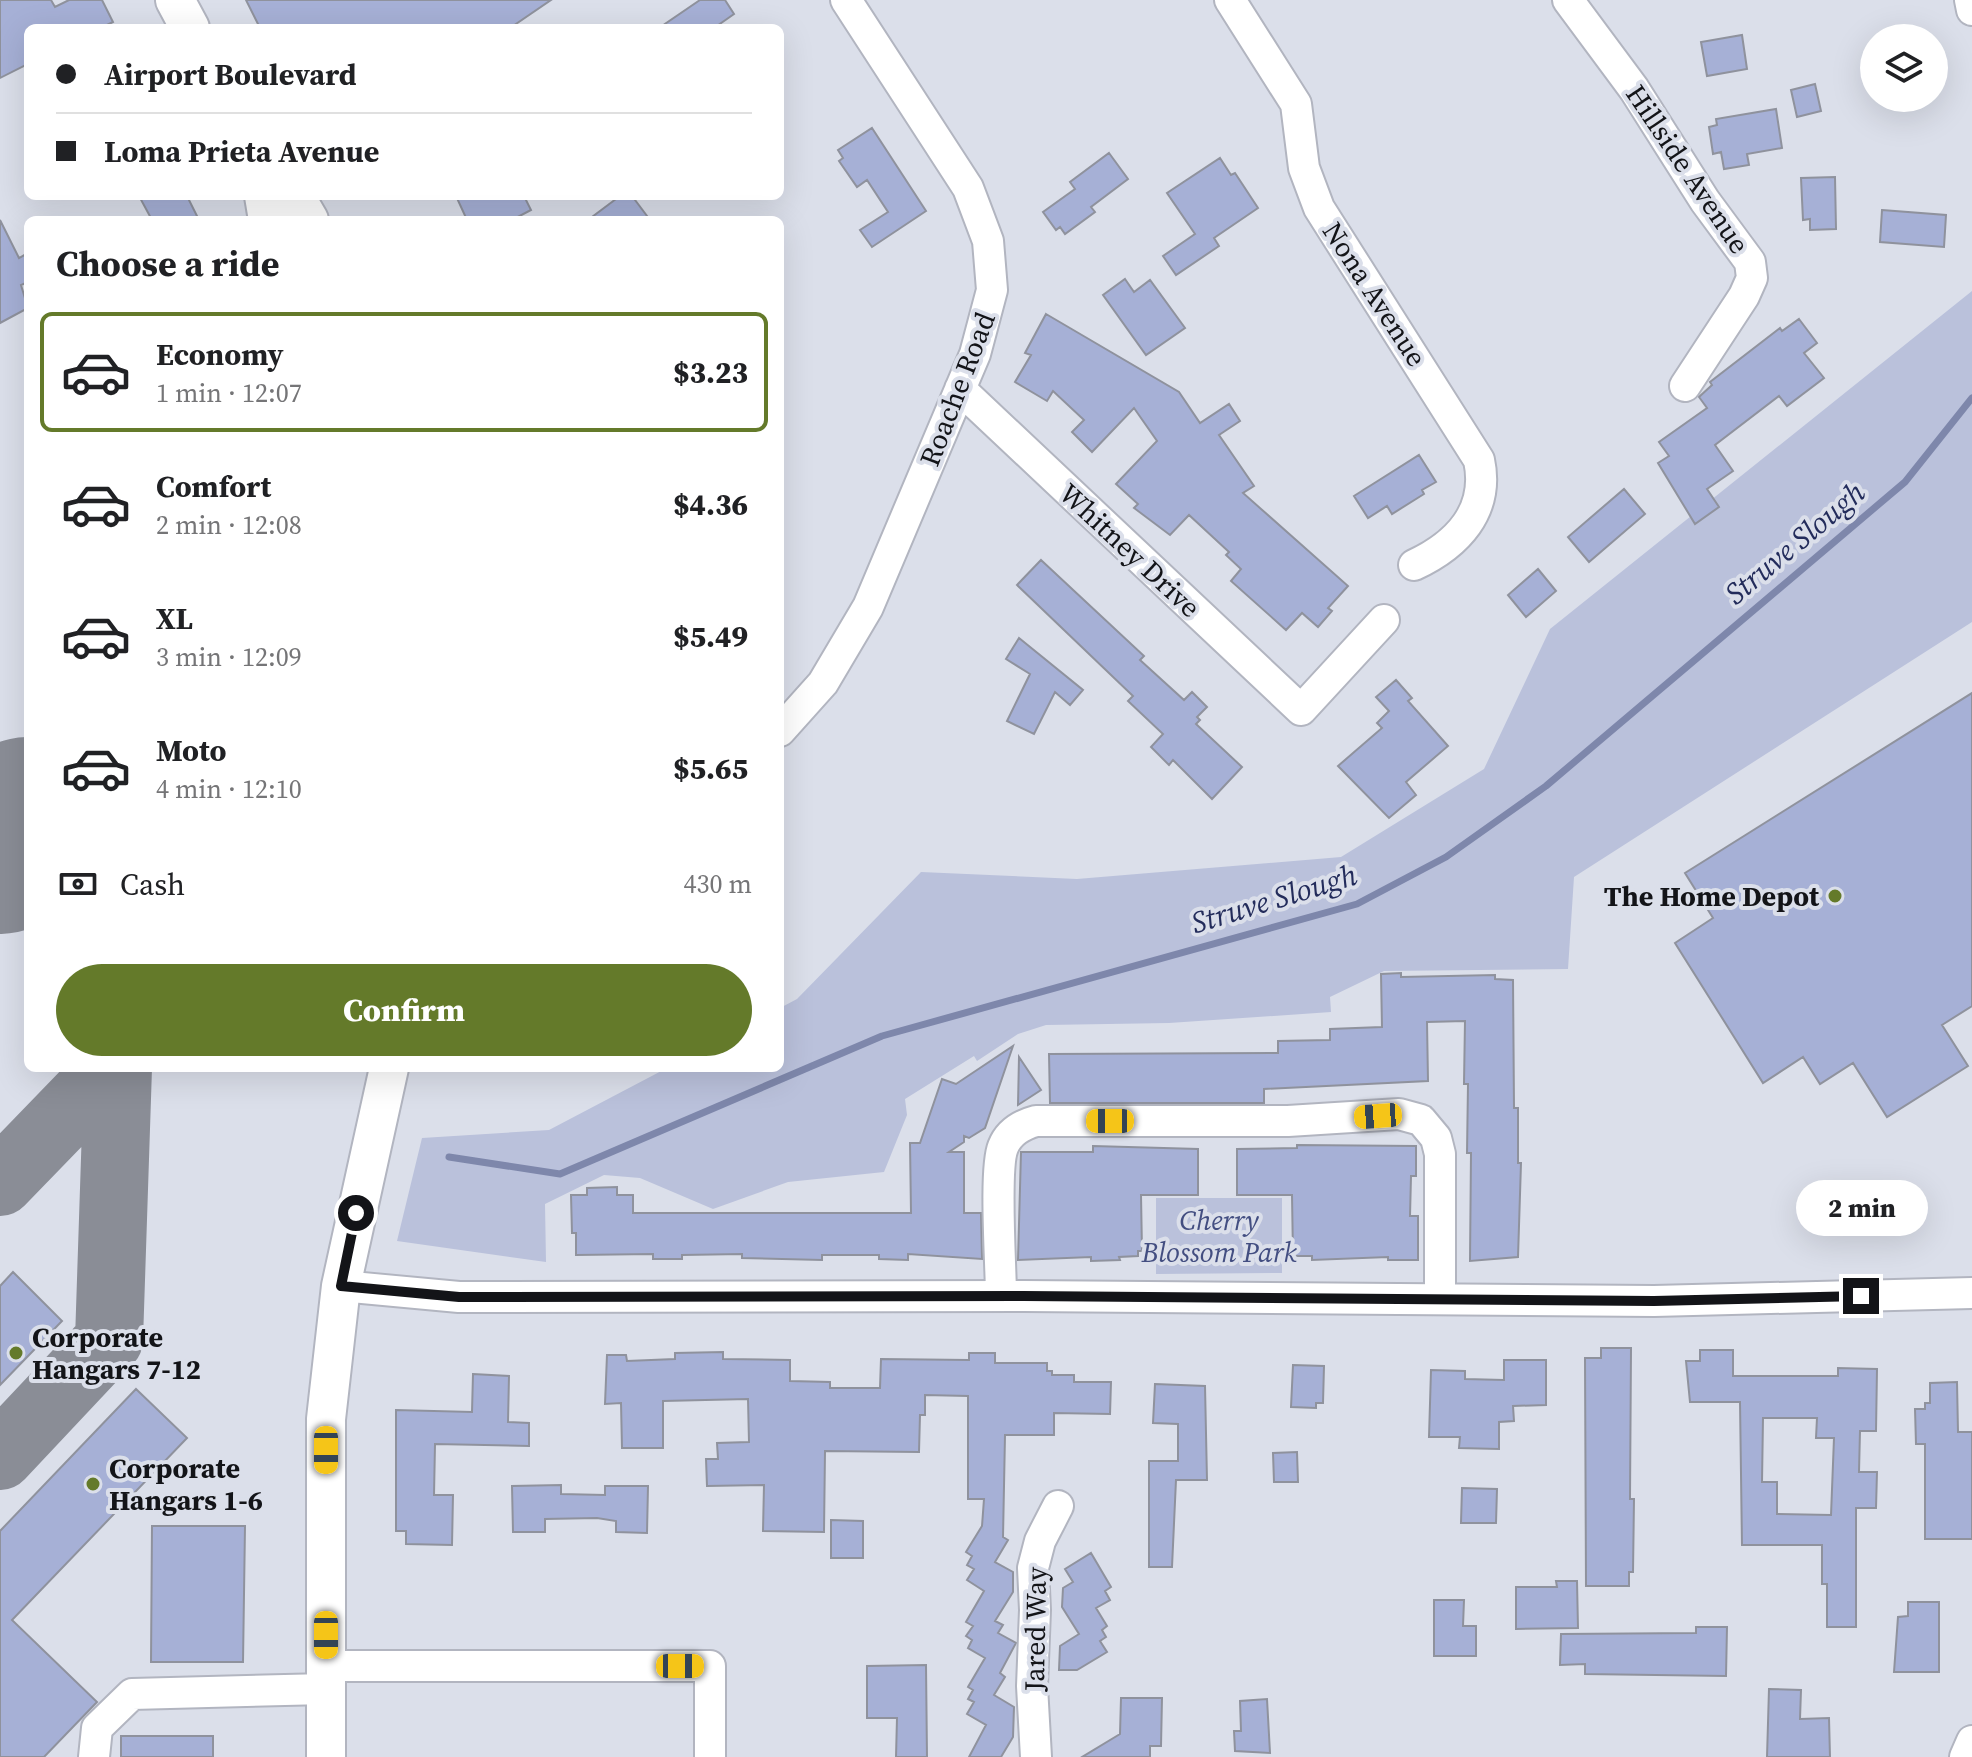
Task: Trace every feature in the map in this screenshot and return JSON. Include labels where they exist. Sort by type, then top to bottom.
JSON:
[{"type":"main road","points":[[175,0],[188,24]]},
{"type":"main road","points":[[326,1757],[326,1419],[341,1286],[388,1072]]},
{"type":"street","name":"Nona Avenue","points":[[1230,0],[1296,104],[1304,168],[1319,208],[1479,460],[1481,493],[1467,525],[1439,554],[1414,565]]},
{"type":"street","name":"Hillside Avenue","points":[[1568,0],[1634,89],[1705,201],[1750,262],[1749,287],[1685,386]]},
{"type":"street","points":[[1970,0],[1972,10]]},
{"type":"street","name":"Roache Road","points":[[784,727],[823,683],[868,607],[984,328],[992,290],[983,223],[958,170],[854,3]]},
{"type":"street","name":"Whitney Drive","points":[[960,389],[1301,710],[1384,620]]},
{"type":"street","points":[[1001,1296],[1000,1159],[1009,1137],[1021,1127],[1036,1121],[1288,1121],[1399,1114],[1421,1120],[1433,1131],[1439,1145],[1440,1299]]},
{"type":"street","points":[[341,1286],[459,1297],[1001,1296],[1654,1301],[1972,1293]]},
{"type":"street","name":"Jared Way","points":[[1036,1757],[1032,1686],[1033,1568],[1040,1541],[1058,1506]]},
{"type":"street","points":[[94,1757],[97,1728],[132,1694],[326,1677],[710,1666],[710,1757]]},
{"type":"street","points":[[1965,1757],[1972,1741]]},
{"type":"green space","points":[[1972,291],[1972,622],[1574,877],[1568,969],[1384,971],[1330,997],[1331,1012],[1169,1023],[1046,1025],[1018,1034],[977,1061],[974,1056],[905,1099],[907,1115],[884,1172],[788,1182],[713,1209],[640,1178],[604,1175],[545,1204],[546,1262],[397,1241],[422,1138],[549,1130],[659,1072],[784,1072],[784,1006],[797,999],[921,872],[1077,879],[1341,857],[1484,769],[1550,629]]},
{"type":"green space","name":"Cherry Blossom Park","points":[[1156,1198],[1282,1198],[1282,1273],[1156,1274]]},
{"type":"building","points":[[0,0],[51,0],[55,7],[69,0],[102,0],[113,22],[109,24],[24,24],[24,66],[0,78]]},
{"type":"building","points":[[246,0],[551,0],[516,24],[258,24]]},
{"type":"building","points":[[700,0],[725,0],[734,14],[720,24],[665,24]]},
{"type":"building","points":[[1742,35],[1747,69],[1707,76],[1701,42]]},
{"type":"building","points":[[1815,84],[1821,111],[1797,117],[1791,90]]},
{"type":"building","points":[[1776,109],[1782,148],[1747,154],[1749,165],[1724,169],[1721,152],[1713,154],[1709,127],[1717,125],[1716,119]]},
{"type":"building","points":[[872,128],[926,211],[872,247],[860,230],[888,212],[867,180],[857,187],[839,161],[843,158],[838,150]]},
{"type":"building","points":[[1109,153],[1128,179],[1091,207],[1095,212],[1065,234],[1060,227],[1056,230],[1043,212],[1075,189],[1070,182]]},
{"type":"building","points":[[1220,158],[1231,175],[1235,173],[1258,208],[1214,238],[1219,246],[1176,275],[1163,256],[1195,234],[1167,193]]},
{"type":"building","points":[[1835,177],[1836,229],[1810,230],[1810,219],[1803,220],[1801,178]]},
{"type":"building","points":[[141,200],[189,200],[197,216],[150,216]]},
{"type":"building","points":[[458,200],[526,200],[531,210],[520,216],[465,216]]},
{"type":"building","points":[[615,200],[635,200],[647,216],[593,216]]},
{"type":"building","points":[[1882,210],[1946,215],[1944,247],[1880,242]]},
{"type":"building","points":[[0,220],[19,258],[24,255],[24,284],[21,285],[24,310],[0,323]]},
{"type":"building","points":[[1125,279],[1134,292],[1150,280],[1185,328],[1146,355],[1103,295]]},
{"type":"building","points":[[1046,314],[1179,392],[1200,423],[1229,404],[1240,421],[1219,435],[1254,486],[1243,493],[1348,586],[1328,608],[1332,611],[1318,627],[1302,613],[1286,630],[1231,581],[1241,569],[1226,555],[1229,552],[1189,515],[1170,535],[1134,508],[1138,504],[1116,484],[1157,441],[1134,408],[1092,452],[1072,432],[1084,420],[1053,391],[1047,401],[1015,382],[1031,355],[1025,353]]},
{"type":"building","points":[[1799,319],[1817,343],[1804,353],[1824,378],[1787,406],[1779,396],[1715,445],[1733,471],[1707,489],[1719,507],[1695,524],[1658,463],[1669,456],[1659,442],[1707,408],[1699,397],[1712,385],[1710,382],[1780,328],[1782,331]]},
{"type":"building","points":[[1419,455],[1436,482],[1422,490],[1424,494],[1392,514],[1387,506],[1368,518],[1354,496]]},
{"type":"building","points":[[1624,489],[1645,514],[1589,562],[1568,537]]},
{"type":"building","points":[[1041,560],[1144,656],[1140,660],[1184,700],[1192,692],[1207,707],[1197,717],[1200,720],[1196,724],[1242,767],[1212,799],[1173,760],[1169,765],[1151,747],[1163,734],[1128,701],[1133,696],[1017,585]]},
{"type":"building","points":[[1538,569],[1556,591],[1526,617],[1508,595]]},
{"type":"building","points":[[1019,638],[1083,690],[1070,705],[1055,692],[1034,734],[1007,721],[1030,674],[1006,659]]},
{"type":"building","points":[[1396,680],[1412,698],[1408,701],[1448,746],[1406,782],[1416,795],[1389,818],[1338,766],[1382,728],[1377,723],[1389,711],[1376,697]]},
{"type":"building","name":"The Home Depot","points":[[1972,693],[1972,1006],[1942,1025],[1968,1066],[1887,1117],[1853,1063],[1820,1084],[1803,1057],[1763,1083],[1675,943],[1713,918],[1685,873]]},
{"type":"building","points":[[1401,973],[1401,977],[1495,975],[1495,979],[1513,980],[1514,1108],[1518,1108],[1518,1163],[1521,1163],[1518,1257],[1470,1261],[1471,1153],[1467,1153],[1465,1021],[1427,1022],[1428,1081],[1264,1089],[1264,1103],[1050,1103],[1049,1054],[1278,1053],[1278,1041],[1330,1040],[1330,1029],[1382,1027],[1381,974]]},
{"type":"building","points":[[1013,1046],[985,1128],[969,1138],[964,1136],[964,1142],[949,1152],[964,1152],[964,1213],[981,1213],[982,1259],[908,1254],[908,1260],[879,1259],[879,1255],[822,1255],[822,1260],[742,1258],[742,1254],[682,1255],[682,1259],[653,1259],[653,1254],[576,1255],[571,1195],[587,1195],[587,1188],[617,1187],[617,1195],[633,1195],[633,1213],[911,1213],[910,1143],[920,1143],[942,1079],[956,1084]]},
{"type":"building","points":[[1019,1057],[1041,1090],[1018,1105]]},
{"type":"building","points":[[1297,1145],[1416,1146],[1416,1176],[1411,1176],[1410,1216],[1418,1216],[1418,1260],[1388,1260],[1388,1257],[1312,1260],[1312,1256],[1293,1256],[1292,1195],[1237,1195],[1237,1149],[1297,1148]]},
{"type":"building","points":[[1093,1146],[1198,1149],[1198,1195],[1141,1195],[1142,1251],[1138,1251],[1138,1256],[1091,1261],[1091,1257],[1018,1260],[1021,1152],[1093,1152]]},
{"type":"building","name":"Corporate Hangars 7-12","points":[[13,1272],[62,1321],[0,1385],[0,1286]]},
{"type":"building","points":[[1601,1348],[1631,1348],[1630,1499],[1634,1499],[1633,1572],[1629,1572],[1629,1586],[1586,1586],[1585,1358],[1601,1358]]},
{"type":"building","points":[[1700,1350],[1733,1350],[1733,1376],[1838,1376],[1838,1368],[1877,1369],[1876,1431],[1860,1431],[1859,1472],[1877,1472],[1876,1508],[1856,1508],[1856,1627],[1827,1627],[1827,1584],[1822,1584],[1822,1545],[1742,1545],[1740,1402],[1690,1402],[1686,1361],[1700,1361]],"holes":[[[1763,1418],[1817,1418],[1816,1438],[1834,1438],[1831,1515],[1777,1514],[1777,1482],[1762,1482]]]},
{"type":"building","points":[[723,1352],[723,1359],[790,1360],[790,1381],[830,1382],[830,1388],[880,1388],[881,1359],[969,1360],[969,1353],[995,1353],[995,1363],[1047,1363],[1047,1371],[1052,1371],[1052,1375],[1074,1375],[1074,1382],[1111,1382],[1110,1414],[1054,1413],[1054,1435],[1005,1435],[1003,1537],[1008,1540],[995,1562],[1013,1572],[1013,1592],[995,1621],[1003,1625],[998,1633],[1016,1643],[1000,1673],[1005,1677],[994,1695],[1014,1707],[1013,1737],[1001,1757],[969,1757],[986,1725],[967,1714],[974,1702],[968,1699],[973,1690],[968,1687],[985,1658],[968,1648],[972,1640],[966,1636],[973,1626],[966,1622],[984,1591],[967,1580],[974,1569],[967,1565],[972,1556],[966,1552],[982,1526],[984,1499],[968,1499],[968,1396],[925,1395],[925,1415],[920,1415],[919,1452],[825,1451],[824,1532],[763,1531],[764,1485],[707,1486],[706,1459],[718,1459],[717,1443],[749,1442],[748,1399],[663,1401],[663,1448],[622,1448],[621,1403],[605,1404],[607,1355],[626,1355],[627,1361],[675,1359],[675,1353]]},
{"type":"building","points":[[1504,1360],[1546,1360],[1546,1405],[1513,1406],[1514,1421],[1499,1422],[1499,1449],[1459,1448],[1460,1437],[1429,1437],[1431,1370],[1465,1371],[1465,1379],[1504,1380]]},
{"type":"building","points":[[1293,1365],[1324,1366],[1323,1403],[1316,1403],[1316,1408],[1291,1407]]},
{"type":"building","points":[[473,1374],[509,1376],[508,1422],[529,1423],[529,1446],[435,1444],[434,1495],[453,1495],[452,1545],[406,1544],[406,1531],[396,1531],[396,1410],[472,1412]]},
{"type":"building","points":[[1957,1382],[1958,1432],[1972,1432],[1972,1539],[1925,1539],[1925,1444],[1916,1444],[1915,1409],[1925,1409],[1925,1403],[1930,1403],[1930,1383]]},
{"type":"building","points":[[1155,1384],[1205,1386],[1207,1480],[1176,1480],[1172,1567],[1149,1567],[1149,1461],[1178,1461],[1178,1424],[1153,1423]]},
{"type":"building","name":"Corporate Hangars 1-6","points":[[136,1389],[187,1438],[12,1620],[97,1702],[44,1757],[0,1757],[0,1531]]},
{"type":"building","points":[[1297,1452],[1298,1482],[1274,1482],[1273,1453]]},
{"type":"building","points":[[561,1485],[561,1494],[605,1495],[605,1486],[648,1486],[647,1533],[616,1532],[616,1521],[597,1518],[545,1519],[545,1532],[513,1532],[512,1486]]},
{"type":"building","points":[[1462,1488],[1497,1489],[1496,1523],[1461,1523]]},
{"type":"building","points":[[831,1520],[863,1521],[863,1558],[831,1558]]},
{"type":"building","points":[[152,1526],[245,1526],[243,1662],[151,1662]]},
{"type":"building","points":[[1091,1553],[1111,1587],[1105,1591],[1110,1600],[1096,1608],[1107,1626],[1102,1630],[1106,1637],[1100,1641],[1107,1652],[1077,1670],[1059,1670],[1060,1646],[1079,1634],[1062,1607],[1063,1588],[1073,1582],[1065,1569]]},
{"type":"building","points":[[1556,1581],[1577,1581],[1578,1628],[1516,1629],[1516,1587],[1557,1587]]},
{"type":"building","points":[[1434,1600],[1464,1600],[1463,1626],[1476,1626],[1476,1656],[1434,1656]]},
{"type":"building","points":[[1908,1602],[1939,1602],[1939,1672],[1894,1672],[1898,1617],[1908,1616]]},
{"type":"building","points":[[1696,1627],[1727,1627],[1726,1676],[1585,1674],[1585,1664],[1560,1665],[1561,1634],[1696,1633]]},
{"type":"building","points":[[926,1665],[927,1757],[896,1757],[897,1718],[867,1718],[867,1666]]},
{"type":"building","points":[[1769,1689],[1801,1690],[1800,1719],[1829,1718],[1830,1757],[1767,1757]]},
{"type":"building","points":[[1121,1698],[1162,1698],[1161,1746],[1150,1746],[1150,1757],[1082,1757],[1120,1734]]},
{"type":"building","points":[[1267,1699],[1270,1753],[1235,1751],[1234,1731],[1241,1731],[1240,1701]]},
{"type":"building","points":[[121,1736],[213,1736],[213,1757],[121,1757]]},
{"type":"waterway","name":"Struve Slough","points":[[449,1157],[560,1174],[882,1036],[1357,904],[1446,857],[1546,786],[1905,482],[1972,398]]},
{"type":"taxiway","points":[[0,1182],[96,1083],[103,1072]]},
{"type":"taxiway","points":[[0,1456],[109,1340],[118,1072]]},
{"type":"runway","points":[[0,850],[24,825]]},
{"type":"place","name":"The Home Depot","points":[[1835,896]]},
{"type":"place","name":"Corporate Hangars 7-12","points":[[16,1353]]},
{"type":"place","name":"Corporate Hangars 1-6","points":[[93,1484]]},
{"type":"route","points":[[356,1213],[341,1286],[459,1297],[1024,1296],[1654,1301],[1861,1296]]}]
